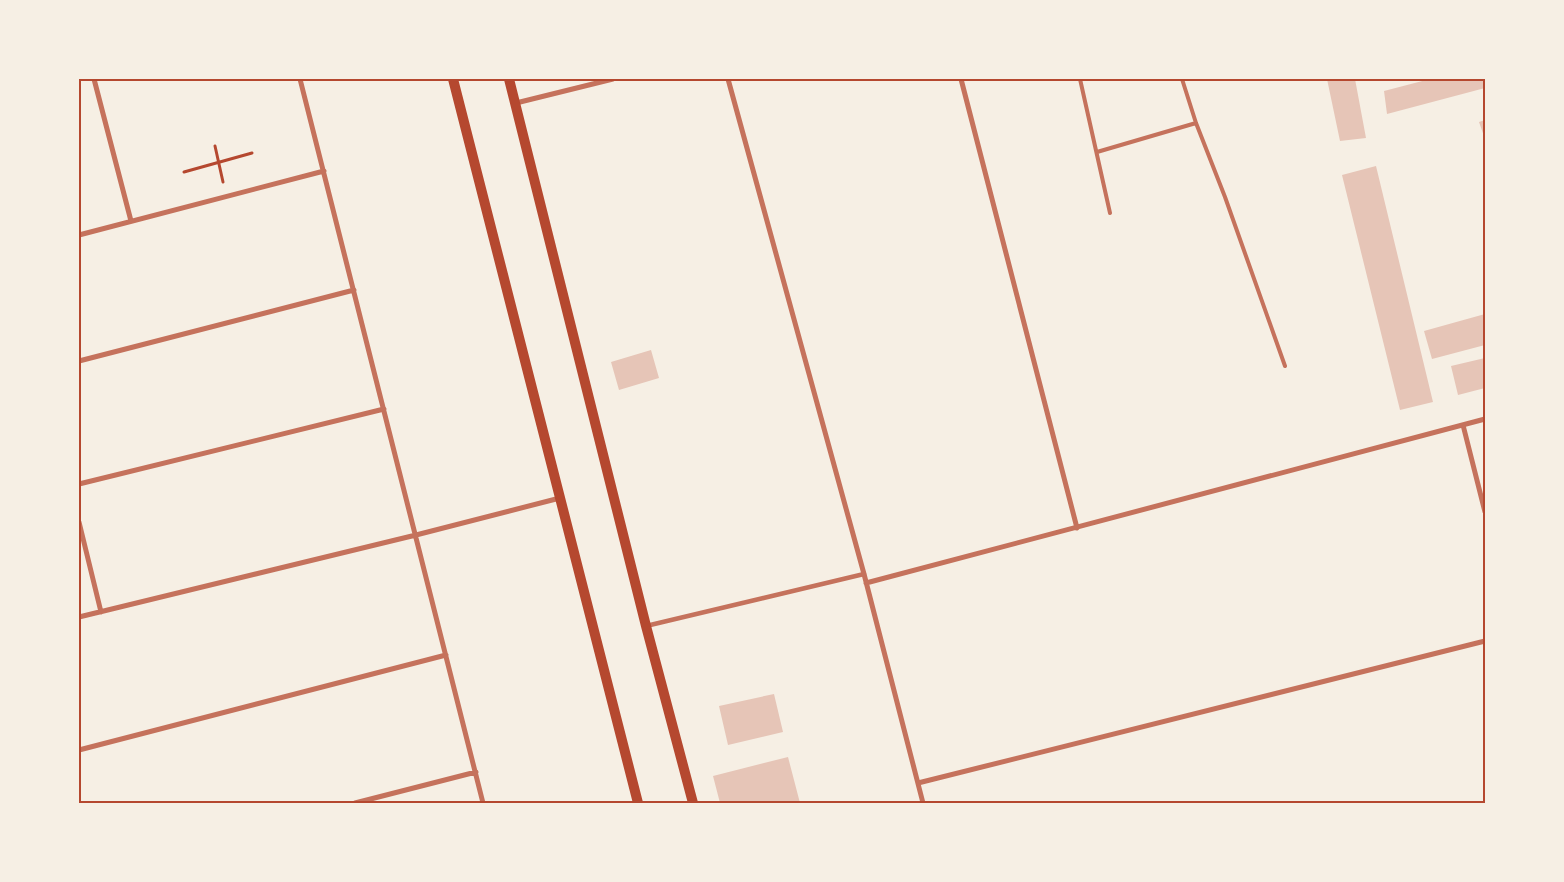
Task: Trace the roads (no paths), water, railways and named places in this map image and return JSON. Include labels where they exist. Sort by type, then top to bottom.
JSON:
[{"type":"main road","points":[[453,79],[638,803]]},
{"type":"main road","points":[[509,79],[692,803]]},
{"type":"street","points":[[94,79],[131,221]]},
{"type":"street","points":[[300,79],[484,803]]},
{"type":"street","points":[[516,103],[613,79]]},
{"type":"street","points":[[728,79],[864,574],[923,803]]},
{"type":"street","points":[[961,79],[1077,528]]},
{"type":"street","points":[[79,235],[324,170]]},
{"type":"street","points":[[79,361],[354,290]]},
{"type":"street","points":[[79,484],[384,409]]},
{"type":"street","points":[[866,583],[1485,419]]},
{"type":"street","points":[[1463,425],[1485,512]]},
{"type":"street","points":[[79,617],[560,498]]},
{"type":"street","points":[[79,522],[101,612]]},
{"type":"street","points":[[646,626],[864,574]]},
{"type":"street","points":[[918,783],[1485,641]]},
{"type":"street","points":[[79,750],[446,655]]},
{"type":"street","points":[[355,803],[476,772]]},
{"type":"lane","points":[[1080,79],[1110,212]]},
{"type":"lane","points":[[1182,79],[1196,123],[1225,197],[1285,366]]},
{"type":"lane","points":[[1097,152],[1196,123]]}]
